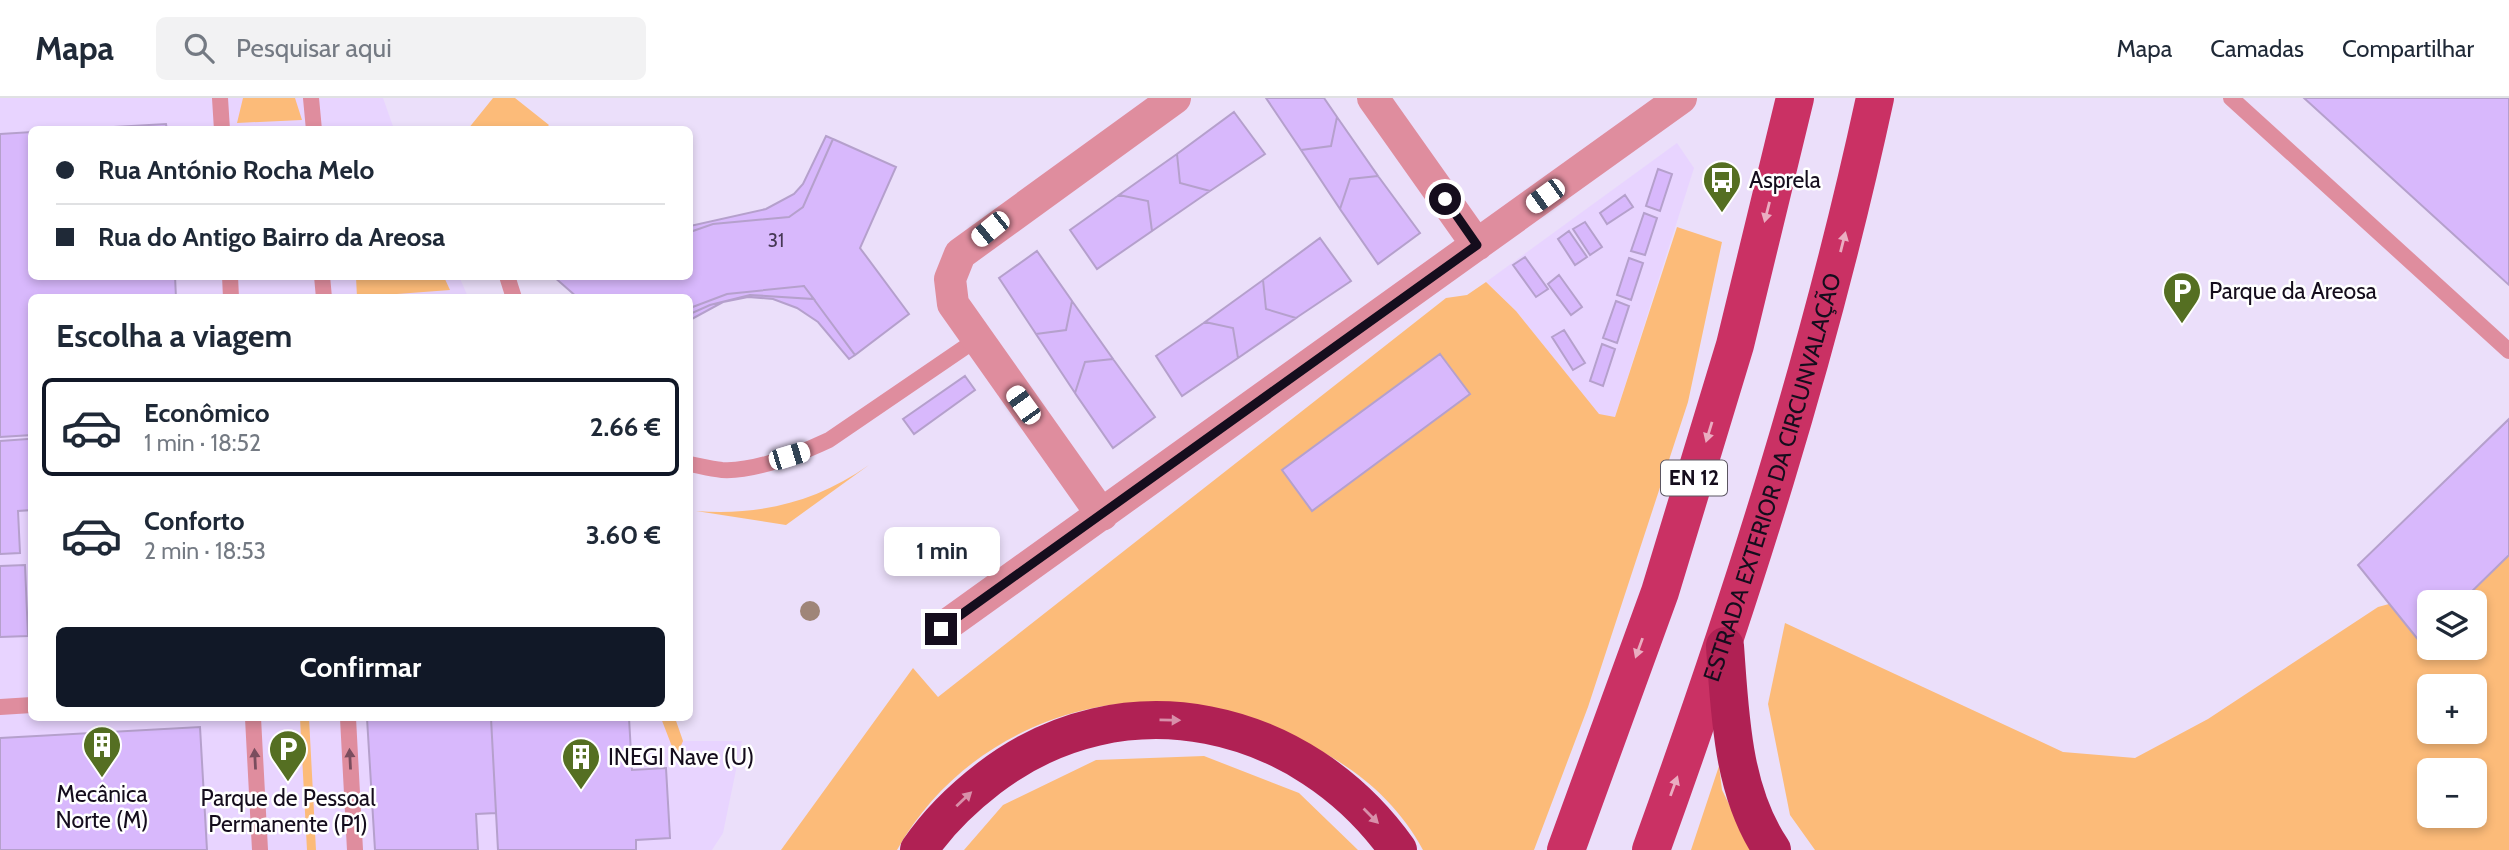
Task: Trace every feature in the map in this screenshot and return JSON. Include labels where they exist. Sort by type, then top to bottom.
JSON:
[{"type":"highway","points":[[1725,646],[1730,717],[1745,796],[1772,850]]},
{"type":"highway","points":[[919,850],[950,812],[976,788],[1040,745],[1106,724],[1142,720],[1184,721],[1223,727],[1294,756],[1324,774],[1354,799],[1381,825],[1398,850]]},
{"type":"main road","name":"ESTRADA EXTERIOR DA CIRCUNVALAÇÃO","points":[[1651,850],[1725,646],[1785,452],[1844,241],[1875,98]]},
{"type":"main road","name":"EN 12","points":[[1566,850],[1668,566],[1735,345],[1784,106]]},
{"type":"street","points":[[1102,515],[953,304],[950,279],[960,254],[1175,98]]},
{"type":"street","points":[[1373,98],[1477,245]]},
{"type":"street","points":[[941,629],[1681,98]]},
{"type":"lane","points":[[220,98],[222,126]]},
{"type":"lane","points":[[312,98],[314,126]]},
{"type":"lane","points":[[2231,98],[2509,351]]},
{"type":"lane","points":[[693,465],[722,470],[743,468],[811,449],[829,440],[977,339]]},
{"type":"lane","points":[[0,707],[28,705]]},
{"type":"lane","points":[[253,721],[260,850]]},
{"type":"lane","points":[[348,721],[355,850]]},
{"type":"shaded area","points":[[0,98],[383,98],[393,126],[28,126],[28,280],[461,280],[467,294],[28,294],[28,721],[676,721],[683,741],[742,741],[723,833],[712,850],[0,850]]},
{"type":"shaded area","points":[[243,98],[295,98],[302,120],[237,123]]},
{"type":"shaded area","points":[[493,98],[515,98],[549,125],[548,126],[470,126]]},
{"type":"shaded area","points":[[1677,143],[1694,168],[1615,417],[1599,415],[1516,311],[1486,282]]},
{"type":"shaded area","points":[[1677,227],[1722,242],[1688,402],[1588,707],[1534,850],[1423,850],[1396,810],[1380,793],[1343,764],[1301,741],[1216,710],[1177,703],[1135,703],[1093,708],[1054,719],[1016,736],[980,757],[948,784],[920,815],[897,850],[781,850],[913,668],[938,697],[1446,298],[1467,295],[1486,282],[1516,311],[1599,414],[1615,417]]},
{"type":"shaded area","points":[[356,280],[445,280],[450,290],[397,294],[357,294]]},
{"type":"shaded area","points":[[869,465],[786,525],[696,511],[743,511],[787,504],[829,489]]},
{"type":"shaded area","points":[[2509,552],[2509,850],[1815,850],[1790,815],[1768,704],[1785,623],[2063,752],[2135,758],[2208,719],[2378,607],[2417,596],[2417,660],[2487,660],[2487,590],[2440,590],[2477,580]]},
{"type":"shaded area","points":[[300,721],[309,721],[316,850],[307,850]]},
{"type":"shaded area","points":[[662,721],[676,721],[683,741],[676,757]]},
{"type":"shaded area","points":[[1204,756],[1299,793],[1358,850],[964,850],[1003,805],[1096,760]]},
{"type":"shaded area","points":[[1719,766],[1722,790],[1752,850],[1691,850]]},
{"type":"building","points":[[1266,98],[1324,98],[1337,117],[1331,146],[1301,150]]},
{"type":"building","points":[[2304,98],[2509,98],[2509,285]]},
{"type":"building","points":[[1234,112],[1265,154],[1210,191],[1180,183],[1177,154]]},
{"type":"building","points":[[1337,117],[1378,176],[1350,179],[1340,209],[1301,150],[1331,146]]},
{"type":"building","points":[[166,124],[166,126],[131,126]]},
{"type":"building","points":[[28,132],[28,280],[175,280],[176,294],[28,294],[28,435],[0,437],[0,134]]},
{"type":"building","points":[[826,136],[833,139],[803,207],[789,217],[713,224],[693,231],[693,225],[766,209],[794,194],[803,184]]},
{"type":"building","points":[[833,139],[896,167],[860,248],[909,314],[855,355],[804,286],[727,294],[693,307],[693,294],[573,294],[558,280],[693,280],[693,231],[713,224],[789,217],[803,207]]},
{"type":"building","points":[[1177,154],[1180,183],[1210,191],[1152,231],[1148,201],[1119,195]]},
{"type":"building","points":[[1658,169],[1672,174],[1660,211],[1646,206]]},
{"type":"building","points":[[1378,176],[1420,233],[1378,264],[1340,209],[1350,179]]},
{"type":"building","points":[[1119,195],[1148,201],[1152,231],[1097,269],[1070,230]]},
{"type":"building","points":[[1625,195],[1633,207],[1607,224],[1600,213]]},
{"type":"building","points":[[1644,213],[1657,218],[1645,255],[1631,251]]},
{"type":"building","points":[[1585,222],[1602,247],[1590,255],[1573,229]]},
{"type":"building","points":[[1569,231],[1587,257],[1575,265],[1558,239]]},
{"type":"building","points":[[1320,238],[1351,281],[1296,318],[1266,309],[1263,280]]},
{"type":"building","points":[[1037,251],[1072,301],[1066,330],[1036,334],[999,278]]},
{"type":"building","points":[[1525,257],[1548,289],[1536,297],[1513,265]]},
{"type":"building","points":[[1629,258],[1643,263],[1631,300],[1617,295]]},
{"type":"building","points":[[1559,275],[1582,307],[1571,315],[1548,284]]},
{"type":"building","points":[[1263,280],[1266,309],[1296,318],[1238,358],[1233,328],[1205,322]]},
{"type":"building","points":[[804,286],[814,299],[750,295],[710,305],[693,313],[693,307],[727,294]]},
{"type":"building","points":[[804,286],[855,355],[849,359],[818,322],[797,308],[773,299],[748,297],[723,302],[693,318],[693,307],[727,294]]},
{"type":"building","points":[[1072,301],[1113,359],[1085,362],[1075,393],[1036,334],[1066,330]]},
{"type":"building","points":[[1616,301],[1629,306],[1617,343],[1603,338]]},
{"type":"building","points":[[1205,322],[1233,328],[1238,358],[1182,396],[1156,356]]},
{"type":"building","points":[[1564,330],[1585,363],[1573,370],[1552,337]]},
{"type":"building","points":[[1602,344],[1615,349],[1603,386],[1590,381]]},
{"type":"building","points":[[1440,354],[1470,394],[1312,511],[1282,470]]},
{"type":"building","points":[[1113,359],[1155,417],[1113,448],[1075,393],[1085,362]]},
{"type":"building","points":[[965,376],[975,390],[914,434],[903,419]]},
{"type":"building","points":[[2509,419],[2509,555],[2473,590],[2417,590],[2417,638],[2358,565]]},
{"type":"building","points":[[28,439],[28,510],[18,511],[20,553],[0,554],[0,441]]},
{"type":"building","points":[[25,565],[28,636],[0,637],[0,566]]},
{"type":"building","points":[[367,721],[491,721],[496,813],[476,814],[478,850],[375,850]]},
{"type":"building","name":"INEGI Nave (U)","points":[[491,721],[629,721],[632,770],[666,768],[670,838],[636,840],[636,850],[498,850]]},
{"type":"building","name":"Mecânica Norte (M)","points":[[200,727],[207,850],[0,850],[0,738]]},
{"type":"place","name":"Asprela","points":[[1722,214]]},
{"type":"place","name":"Parque da Areosa","points":[[2182,325]]},
{"type":"place","name":"Mecânica Norte (M)","points":[[102,779]]},
{"type":"place","name":"Parque de Pessoal Permanente (P1)","points":[[288,783]]},
{"type":"place","name":"INEGI Nave (U)","points":[[581,791]]},
{"type":"route","points":[[941,629],[1477,245],[1445,199]]}]
